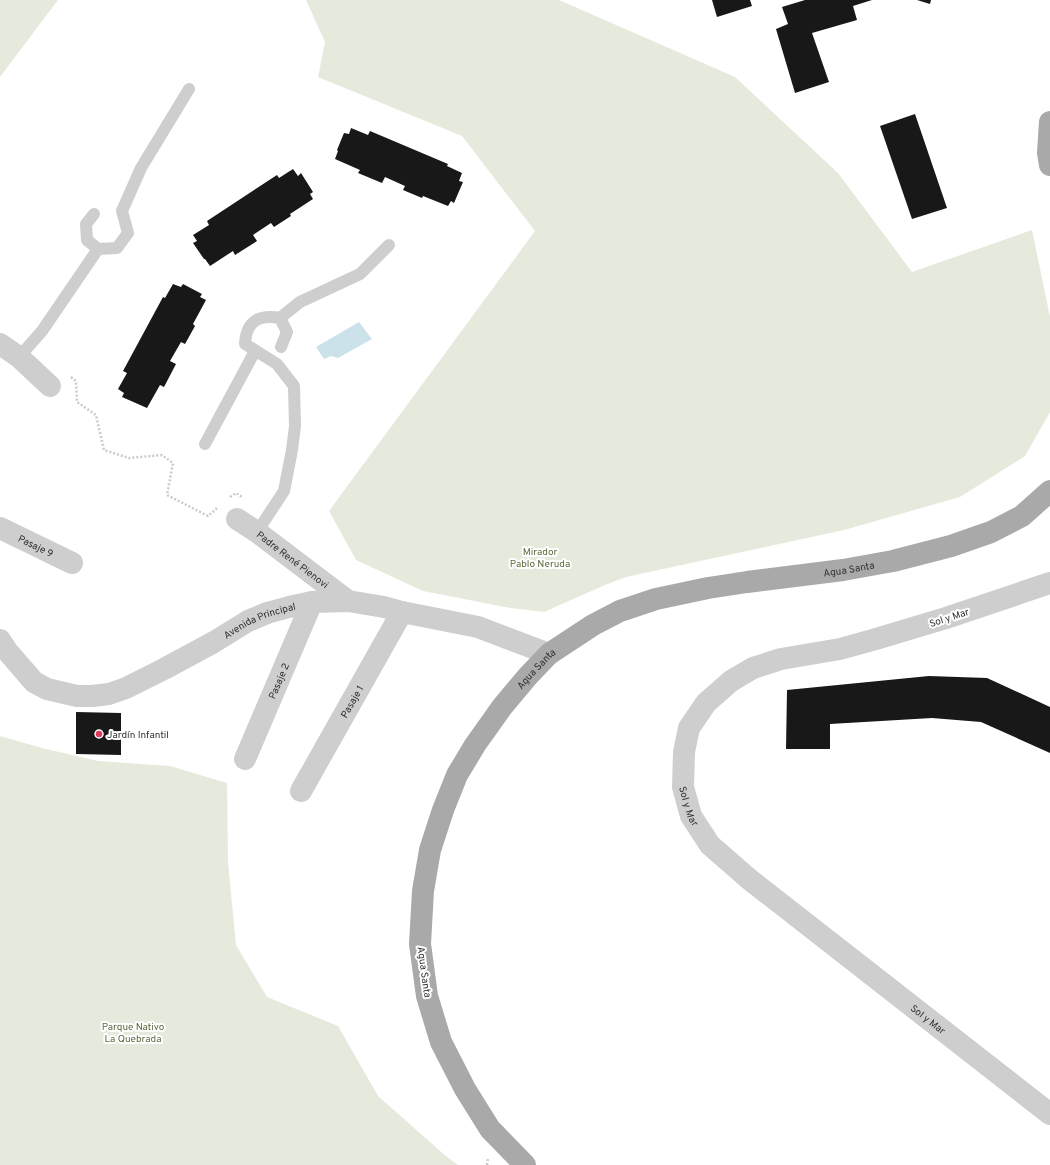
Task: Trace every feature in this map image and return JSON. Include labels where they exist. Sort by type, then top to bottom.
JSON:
[{"type":"main road","points":[[1050,122],[1048,152],[1050,165]]},
{"type":"main road","name":"Agua Santa","points":[[526,1164],[490,1129],[465,1089],[441,1042],[427,996],[420,944],[423,891],[430,850],[443,810],[458,775],[474,745],[502,707],[549,654],[593,625],[620,611],[656,599],[708,588],[893,562],[951,546],[991,532],[1022,516],[1050,491]]},
{"type":"street","points":[[0,344],[19,357],[50,386]]},
{"type":"street","name":"Padre René Pienovi","points":[[231,510],[262,525],[348,601]]},
{"type":"street","name":"Pasaje 9","points":[[0,528],[72,563]]},
{"type":"street","name":"Sol y Mar","points":[[1050,584],[876,639],[840,649],[781,659],[753,668],[731,681],[706,704],[689,728],[684,752],[683,787],[691,816],[710,846],[749,879],[1050,1114]]},
{"type":"street","name":"Avenida Principal","points":[[0,640],[8,652],[34,682],[47,689],[77,696],[109,694],[126,688],[214,642],[248,621],[267,613],[312,602],[348,601],[366,603],[478,628],[549,654]]},
{"type":"street","name":"Pasaje 2","points":[[246,759],[312,602]]},
{"type":"street","name":"Pasaje 1","points":[[301,791],[402,612]]},
{"type":"lane","points":[[94,214],[86,224],[87,240],[98,249],[117,248],[128,234],[122,211],[141,168],[189,89]]},
{"type":"lane","points":[[262,525],[284,491],[292,450],[294,426],[294,386],[278,364],[245,344],[246,332],[256,319],[269,316],[280,318],[300,302],[360,274],[389,245]]},
{"type":"lane","points":[[19,357],[42,331],[98,249]]},
{"type":"lane","points":[[280,318],[287,332],[281,347]]},
{"type":"lane","points":[[205,444],[255,351]]},
{"type":"path","points":[[70,377],[76,381],[77,402],[96,415],[104,450],[129,458],[162,455],[173,464],[167,495],[208,516],[219,506]]},
{"type":"path","points":[[231,510],[236,493],[262,525]]},
{"type":"green space","points":[[0,0],[58,0],[0,77]]},
{"type":"green space","name":"Mirador Pablo Neruda","points":[[306,0],[559,0],[735,77],[838,173],[912,272],[1032,230],[1050,317],[1050,412],[1025,456],[960,497],[844,530],[626,577],[544,612],[510,608],[423,591],[356,560],[329,511],[535,231],[462,136],[318,77],[325,42]]},
{"type":"green space","name":"Parque Nativo La Quebrada","points":[[0,736],[42,748],[98,761],[170,766],[227,783],[228,862],[236,945],[267,997],[338,1026],[378,1096],[458,1165],[0,1165]]},
{"type":"water","points":[[359,322],[372,339],[338,358],[331,356],[324,359],[316,347]]},
{"type":"building","points":[[712,0],[750,0],[752,6],[717,17]]},
{"type":"building","points":[[805,0],[872,0],[853,6],[857,20],[812,33],[829,82],[795,93],[776,29],[788,24],[782,7]]},
{"type":"building","points":[[917,0],[931,0],[930,4]]},
{"type":"building","points":[[915,114],[947,208],[912,219],[880,126]]},
{"type":"building","points":[[351,128],[368,135],[370,131],[448,164],[447,166],[462,173],[459,181],[463,182],[454,203],[451,201],[448,206],[423,196],[422,198],[403,190],[405,186],[385,177],[382,183],[358,173],[360,170],[335,159],[344,133],[349,134]]},
{"type":"building","points":[[293,169],[298,176],[301,173],[313,192],[310,194],[313,199],[290,214],[291,216],[274,227],[271,223],[253,235],[257,241],[235,255],[233,251],[210,266],[193,243],[197,241],[193,235],[209,225],[207,221],[277,175],[279,178]]},
{"type":"building","points":[[173,284],[181,287],[183,284],[202,294],[200,297],[206,300],[193,324],[195,326],[185,344],[181,342],[170,361],[176,364],[164,387],[160,385],[147,408],[122,397],[124,393],[118,389],[127,373],[123,371],[163,297],[165,298]]},
{"type":"building","points":[[929,676],[987,678],[1050,707],[1050,753],[981,722],[932,718],[830,724],[830,749],[786,749],[787,690]]},
{"type":"building","name":"Jardín Infantil","points":[[76,712],[121,713],[121,755],[76,754]]},
{"type":"place","name":"Jardín Infantil","points":[[99,734]]}]
